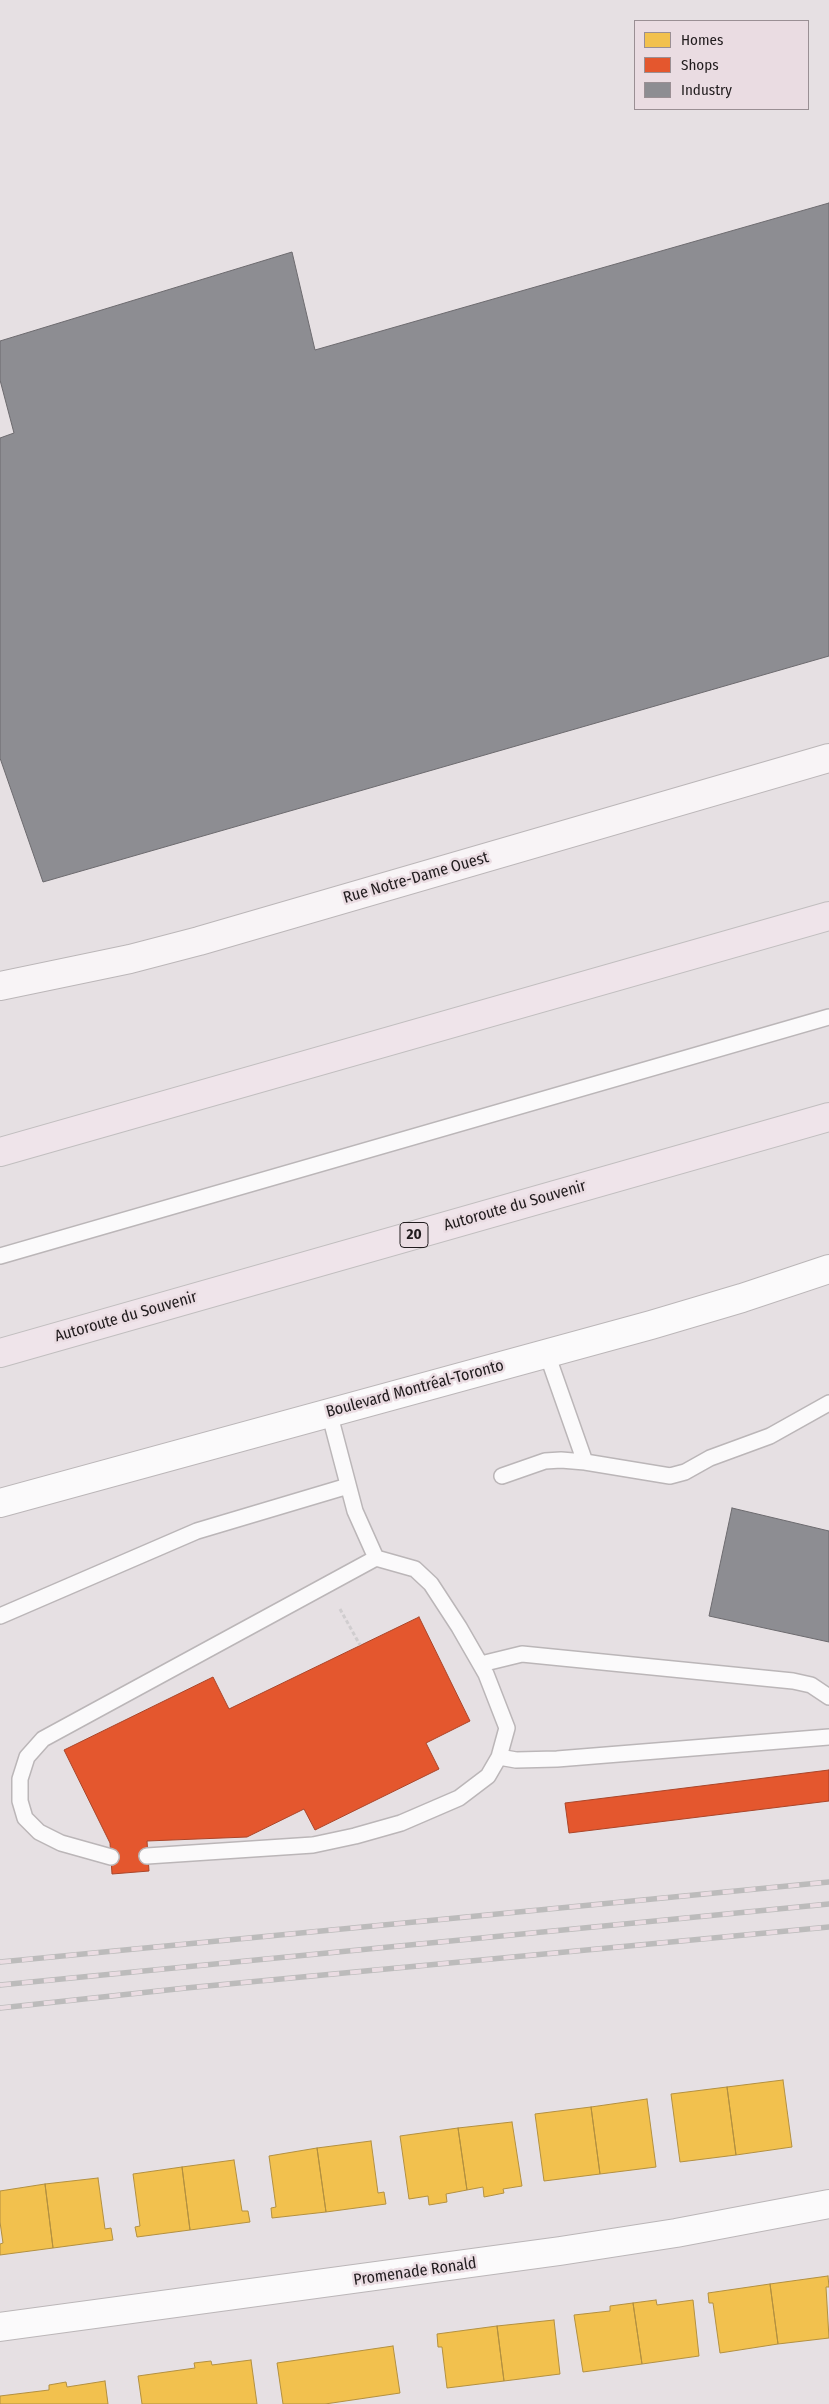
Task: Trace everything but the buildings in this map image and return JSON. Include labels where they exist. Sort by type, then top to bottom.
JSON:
[{"type":"highway","points":[[0,1152],[829,916]]},
{"type":"highway","name":"Autoroute du Souvenir","points":[[0,1353],[829,1117]]},
{"type":"main road","name":"Rue Notre-Dame Ouest","points":[[0,986],[130,959],[199,941],[829,758]]},
{"type":"street","name":"Boulevard Montréal-Toronto","points":[[0,1503],[547,1354],[742,1298],[829,1269]]},
{"type":"street","name":"Promenade Ronald","points":[[0,2327],[551,2252],[676,2233],[829,2204]]},
{"type":"lane","points":[[0,1256],[829,1017]]},
{"type":"lane","points":[[547,1354],[585,1462]]},
{"type":"lane","points":[[502,1476],[544,1461],[585,1462],[670,1476],[710,1458],[770,1436],[829,1403]]},
{"type":"lane","points":[[329,1412],[354,1511],[376,1558]]},
{"type":"lane","points":[[0,1616],[197,1531],[348,1486]]},
{"type":"lane","points":[[111,1857],[61,1843],[39,1832],[25,1818],[20,1801],[20,1779],[27,1757],[43,1739],[376,1558],[415,1569],[431,1584],[481,1664],[499,1703],[507,1728],[505,1742],[488,1776],[459,1798],[392,1826],[312,1845],[147,1856]]},
{"type":"lane","points":[[481,1664],[503,1657],[531,1655],[793,1680],[811,1685],[829,1697]]},
{"type":"lane","points":[[499,1757],[516,1760],[557,1759],[829,1737]]},
{"type":"path","points":[[327,1585],[360,1645]]},
{"type":"railway","points":[[0,1962],[829,1882]]},
{"type":"railway","points":[[0,1985],[829,1904]]},
{"type":"railway","points":[[0,2008],[186,1988],[829,1927]]}]
